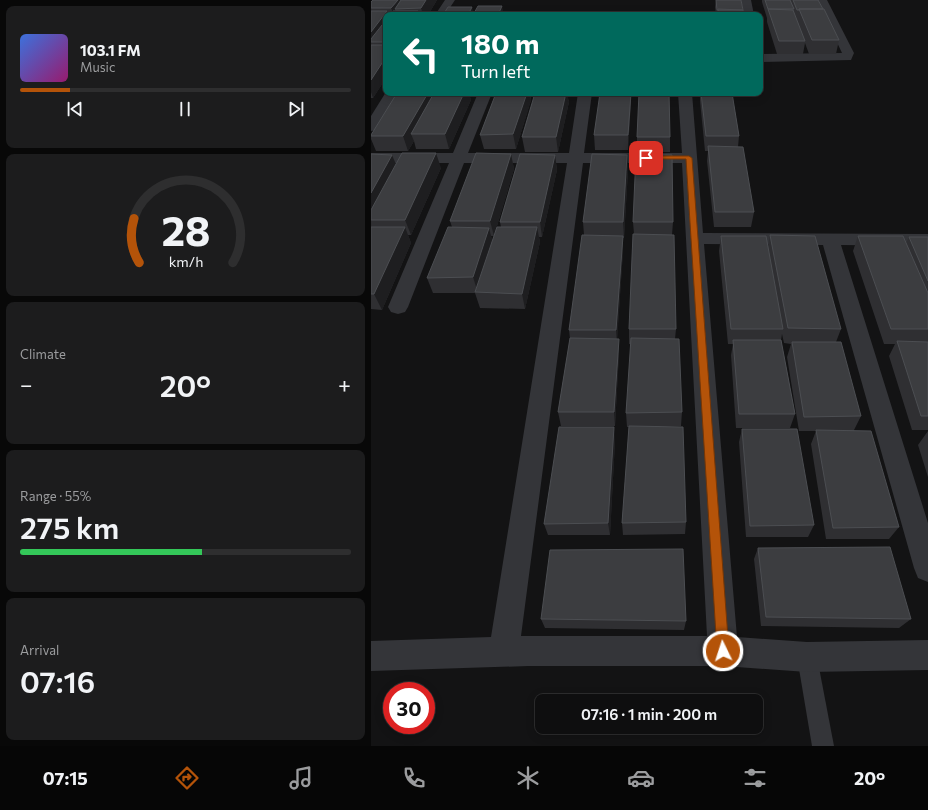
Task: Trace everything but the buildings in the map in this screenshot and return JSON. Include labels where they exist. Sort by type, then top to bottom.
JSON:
[{"type":"street","points":[[442,12],[450,0]]},
{"type":"street","points":[[745,0],[748,12]]},
{"type":"street","points":[[763,58],[847,57],[848,54],[822,0]]},
{"type":"street","points":[[371,127],[390,96]]},
{"type":"street","points":[[398,307],[484,96]]},
{"type":"street","points":[[504,652],[585,96]]},
{"type":"street","points":[[685,96],[723,651]]},
{"type":"street","points":[[371,158],[689,158]]},
{"type":"street","points":[[694,238],[928,240]]},
{"type":"street","points":[[830,239],[928,568]]},
{"type":"street","points":[[371,656],[504,652],[723,651],[807,657],[928,655]]},
{"type":"lane","points":[[807,657],[823,746]]},
{"type":"route","points":[[646,158],[689,158],[723,651]]}]
